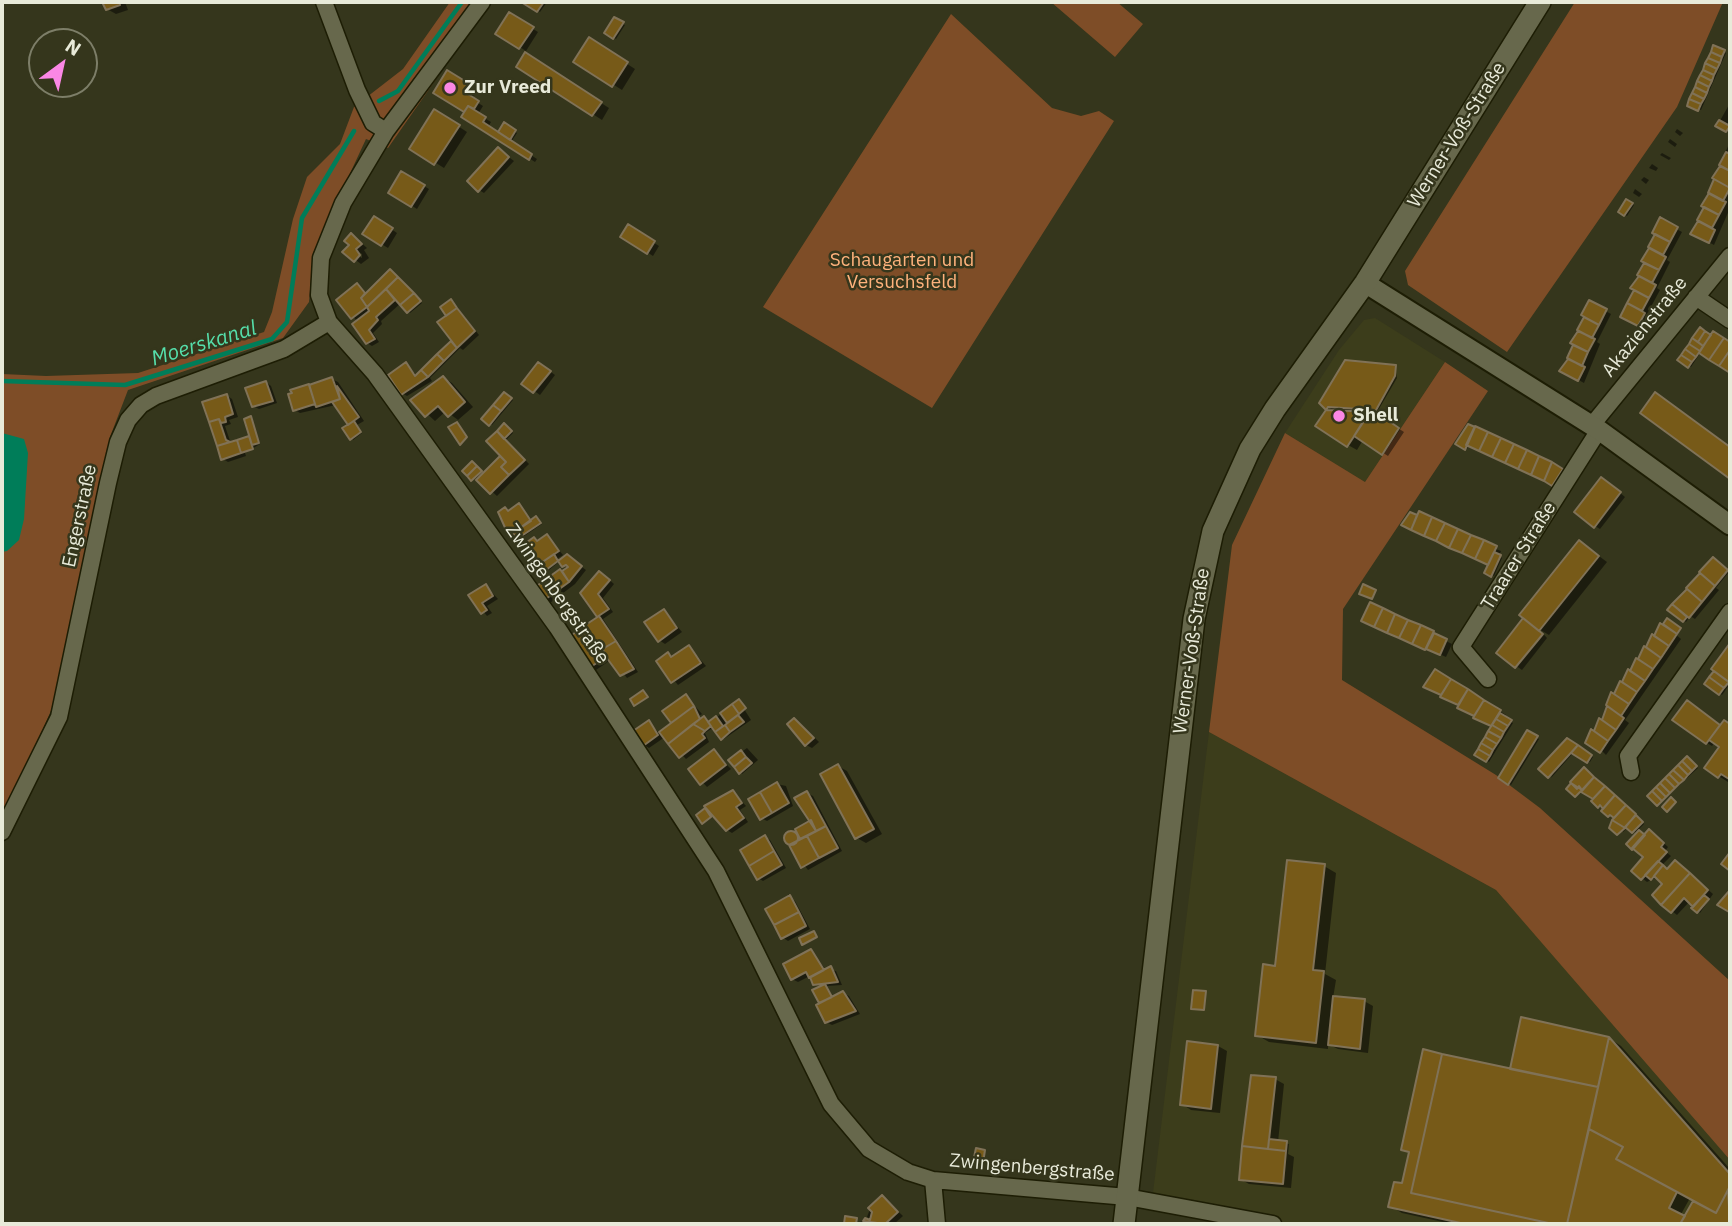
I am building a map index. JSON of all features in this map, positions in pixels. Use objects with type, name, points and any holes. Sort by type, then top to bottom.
[{"type":"main road","name":"Werner-Voß-Straße","points":[[1124,1224],[1202,570],[1213,531],[1250,449],[1275,409],[1366,283],[1540,2]]},
{"type":"street","points":[[324,2],[357,90],[373,123],[386,131]]},
{"type":"street","name":"Zwingenbergstraße","points":[[482,2],[386,131],[343,203],[321,258],[319,295],[329,322],[375,374],[557,627],[716,871],[831,1104],[869,1149],[908,1172],[933,1180],[1127,1197],[1273,1224]]},
{"type":"street","name":"Akazienstraße","points":[[1595,428],[1730,256]]},
{"type":"street","points":[[1366,283],[1595,428],[1730,525]]},
{"type":"street","points":[[1696,297],[1730,320]]},
{"type":"street","name":"Engerstraße","points":[[2,832],[59,717],[114,456],[128,420],[141,405],[156,396],[284,349],[329,322]]},
{"type":"street","name":"Traarer Straße","points":[[1488,679],[1461,648],[1595,428]]},
{"type":"street","points":[[1632,772],[1628,756],[1730,612]]},
{"type":"street","name":"Zwingenbergstraße","points":[[933,1180],[937,1224]]},
{"type":"shaded area","points":[[1375,318],[1445,362],[1365,482],[1285,433],[1339,350],[1364,320]]},
{"type":"shaded area","points":[[2,433],[24,439],[28,453],[24,519],[19,540],[2,552]]},
{"type":"shaded area","points":[[1209,732],[1496,890],[1730,1156],[1730,1224],[1271,1224],[1152,1201]]},
{"type":"green space","points":[[450,2],[490,2],[388,148],[366,139],[313,253],[309,302],[283,338],[128,390],[110,437],[57,697],[2,822],[2,374],[46,376],[138,373],[264,332],[272,312],[293,219],[307,177],[340,144],[354,107],[403,69]]},
{"type":"green space","points":[[1051,2],[1117,2],[1143,24],[1115,57]]},
{"type":"green space","points":[[1575,2],[1723,2],[1677,107],[1507,352],[1408,285],[1405,271]]},
{"type":"green space","name":"Schaugarten und Versuchsfeld","points":[[951,14],[1052,108],[1081,116],[1099,111],[1114,121],[932,408],[763,307]]},
{"type":"green space","points":[[1445,362],[1488,391],[1343,609],[1342,680],[1496,775],[1540,808],[1730,981],[1730,1160],[1496,890],[1209,732],[1232,545],[1285,433],[1365,482]]},
{"type":"building","points":[[102,2],[119,2],[120,5],[106,10]]},
{"type":"building","points":[[521,2],[544,2],[537,12]]},
{"type":"building","points":[[509,12],[534,27],[519,49],[495,34]]},
{"type":"building","points":[[614,17],[624,22],[613,39],[604,33]]},
{"type":"building","points":[[589,37],[628,62],[612,87],[573,62]]},
{"type":"building","points":[[1713,45],[1725,50],[1722,57],[1711,52]]},
{"type":"building","points":[[525,52],[602,102],[592,116],[516,67]]},
{"type":"building","points":[[1711,52],[1722,57],[1720,63],[1708,58]]},
{"type":"building","points":[[1708,58],[1720,63],[1717,69],[1705,63]]},
{"type":"building","points":[[1705,63],[1717,69],[1714,75],[1703,70]]},
{"type":"building","points":[[447,70],[473,86],[468,94],[479,101],[474,109],[468,106],[464,112],[433,93]]},
{"type":"building","points":[[1703,70],[1714,75],[1712,81],[1700,75]]},
{"type":"building","points":[[1700,75],[1712,81],[1709,87],[1697,81]]},
{"type":"building","points":[[1697,81],[1709,87],[1707,93],[1695,87]]},
{"type":"building","points":[[1695,87],[1707,93],[1704,99],[1692,93]]},
{"type":"building","points":[[1692,93],[1704,99],[1701,104],[1689,99]]},
{"type":"building","points":[[1689,99],[1701,104],[1698,111],[1687,106]]},
{"type":"building","points":[[468,106],[486,117],[483,122],[532,154],[529,160],[461,117]]},
{"type":"building","points":[[434,109],[460,125],[434,165],[409,149]]},
{"type":"building","points":[[1719,120],[1730,126],[1726,132],[1715,126]]},
{"type":"building","points":[[504,122],[516,130],[510,140],[498,132]]},
{"type":"building","points":[[498,147],[509,157],[478,192],[467,181]]},
{"type":"building","points":[[1726,152],[1730,154],[1730,171],[1719,165]]},
{"type":"building","points":[[1720,166],[1730,171],[1730,188],[1712,178]]},
{"type":"building","points":[[401,171],[425,185],[411,207],[388,193]]},
{"type":"building","points":[[1714,179],[1730,188],[1723,201],[1708,193]]},
{"type":"building","points":[[1709,193],[1726,202],[1719,215],[1701,206]]},
{"type":"building","points":[[1626,199],[1633,203],[1624,216],[1618,212]]},
{"type":"building","points":[[1704,207],[1719,215],[1712,228],[1697,220]]},
{"type":"building","points":[[374,216],[393,228],[381,246],[362,234]]},
{"type":"building","points":[[1660,217],[1678,227],[1670,242],[1652,233]]},
{"type":"building","points":[[1698,221],[1715,230],[1709,243],[1690,234]]},
{"type":"building","points":[[628,224],[655,241],[647,254],[620,237]]},
{"type":"building","points":[[351,233],[362,244],[356,249],[360,255],[354,262],[342,252],[349,245],[344,241]]},
{"type":"building","points":[[1655,234],[1670,242],[1663,255],[1648,247]]},
{"type":"building","points":[[1649,248],[1666,257],[1659,270],[1641,261]]},
{"type":"building","points":[[1644,263],[1659,270],[1652,283],[1637,275]]},
{"type":"building","points":[[390,269],[398,277],[367,307],[361,298]]},
{"type":"building","points":[[1639,276],[1656,285],[1649,298],[1630,288]]},
{"type":"building","points":[[398,277],[414,293],[400,305],[386,289]]},
{"type":"building","points":[[357,283],[365,293],[361,298],[367,307],[351,319],[336,300]]},
{"type":"building","points":[[386,289],[395,300],[376,317],[378,320],[369,330],[375,339],[366,344],[352,324],[369,311],[367,307]]},
{"type":"building","points":[[1634,290],[1649,298],[1642,311],[1627,303]]},
{"type":"building","points":[[414,293],[421,301],[407,313],[400,305]]},
{"type":"building","points":[[451,299],[457,308],[446,316],[440,307]]},
{"type":"building","points":[[1589,300],[1607,309],[1599,325],[1581,315]]},
{"type":"building","points":[[1627,303],[1645,313],[1638,326],[1620,317]]},
{"type":"building","points":[[457,308],[475,331],[457,348],[437,322]]},
{"type":"building","points":[[1584,317],[1599,325],[1592,338],[1577,330]]},
{"type":"building","points":[[1700,327],[1705,331],[1698,342],[1692,338]]},
{"type":"building","points":[[1578,331],[1595,339],[1588,352],[1570,343]]},
{"type":"building","points":[[1705,331],[1711,335],[1703,346],[1698,342]]},
{"type":"building","points":[[1713,331],[1724,338],[1709,360],[1699,353]]},
{"type":"building","points":[[1692,338],[1703,346],[1700,351],[1689,344]]},
{"type":"building","points":[[1724,338],[1730,342],[1730,350],[1719,366],[1709,360]]},
{"type":"building","points":[[451,341],[457,348],[444,361],[437,354]]},
{"type":"building","points":[[1689,344],[1700,351],[1696,357],[1685,349]]},
{"type":"building","points":[[1573,345],[1588,352],[1582,366],[1567,358]]},
{"type":"building","points":[[1685,349],[1696,357],[1692,362],[1681,355]]},
{"type":"building","points":[[1730,350],[1730,373],[1719,366]]},
{"type":"building","points":[[437,354],[444,361],[428,377],[421,370]]},
{"type":"building","points":[[1681,355],[1692,362],[1688,368],[1677,360]]},
{"type":"building","points":[[1568,359],[1585,367],[1578,381],[1559,371]]},
{"type":"building","points":[[1345,360],[1396,365],[1395,376],[1375,412],[1326,410],[1319,403]]},
{"type":"building","points":[[406,362],[415,376],[421,370],[428,377],[401,395],[388,375]]},
{"type":"building","points":[[538,362],[551,371],[533,393],[521,384]]},
{"type":"building","points":[[443,376],[465,402],[448,417],[438,406],[425,417],[410,400]]},
{"type":"building","points":[[332,377],[340,399],[316,407],[309,385]]},
{"type":"building","points":[[266,381],[273,401],[252,407],[245,388]]},
{"type":"building","points":[[309,384],[315,404],[293,411],[288,394],[292,393],[290,390]]},
{"type":"building","points":[[337,386],[359,417],[348,425],[332,402],[340,399]]},
{"type":"building","points":[[504,392],[512,398],[501,411],[493,405]]},
{"type":"building","points":[[1655,392],[1730,447],[1730,479],[1640,413]]},
{"type":"building","points":[[227,394],[233,414],[225,417],[226,422],[221,423],[219,419],[209,422],[202,402]]},
{"type":"building","points":[[493,405],[501,411],[489,426],[481,419]]},
{"type":"building","points":[[1328,407],[1359,409],[1368,415],[1347,447],[1315,426]]},
{"type":"building","points":[[1371,409],[1399,428],[1382,455],[1354,436]]},
{"type":"building","points":[[251,416],[259,443],[252,445],[244,419]]},
{"type":"building","points":[[219,419],[226,440],[230,442],[217,446],[209,422]]},
{"type":"building","points":[[354,421],[361,432],[350,440],[342,428]]},
{"type":"building","points":[[457,422],[467,437],[460,445],[448,427]]},
{"type":"building","points":[[504,423],[512,431],[504,439],[497,431]]},
{"type":"building","points":[[1468,424],[1475,427],[1465,450],[1455,444]]},
{"type":"building","points":[[1475,426],[1488,432],[1479,451],[1466,445]]},
{"type":"building","points":[[497,431],[525,460],[509,475],[501,467],[506,462],[486,441]]},
{"type":"building","points":[[1488,432],[1501,438],[1492,457],[1479,451]]},
{"type":"building","points":[[249,436],[253,449],[241,453],[237,440]]},
{"type":"building","points":[[1501,438],[1514,444],[1505,463],[1492,457]]},
{"type":"building","points":[[237,440],[241,453],[221,460],[217,446]]},
{"type":"building","points":[[1514,444],[1527,450],[1518,469],[1505,463]]},
{"type":"building","points":[[1527,450],[1539,456],[1531,475],[1518,469]]},
{"type":"building","points":[[500,456],[506,462],[501,467],[509,475],[490,494],[476,480]]},
{"type":"building","points":[[1539,456],[1552,462],[1544,481],[1531,475]]},
{"type":"building","points":[[472,461],[477,466],[467,476],[462,471]]},
{"type":"building","points":[[1552,462],[1563,469],[1552,486],[1544,481]]},
{"type":"building","points":[[477,466],[482,471],[471,481],[467,476]]},
{"type":"building","points":[[1601,477],[1621,492],[1594,528],[1574,512]]},
{"type":"building","points":[[519,503],[531,521],[513,533],[510,530],[507,532],[498,512],[505,507],[508,511]]},
{"type":"building","points":[[1419,511],[1432,517],[1424,536],[1411,530]]},
{"type":"building","points":[[1410,512],[1417,515],[1411,530],[1401,525]]},
{"type":"building","points":[[536,516],[541,523],[517,539],[513,533]]},
{"type":"building","points":[[1432,517],[1445,523],[1436,541],[1424,536]]},
{"type":"building","points":[[1445,523],[1458,529],[1449,548],[1436,541]]},
{"type":"building","points":[[1458,529],[1471,535],[1462,553],[1449,548]]},
{"type":"building","points":[[547,534],[559,551],[541,563],[538,560],[535,562],[527,551],[531,549],[527,542],[534,537],[537,541]]},
{"type":"building","points":[[1471,535],[1484,540],[1475,559],[1462,553]]},
{"type":"building","points":[[1484,540],[1497,546],[1488,565],[1475,559]]},
{"type":"building","points":[[1579,540],[1599,556],[1539,631],[1519,615]]},
{"type":"building","points":[[1494,552],[1501,555],[1491,577],[1484,573]]},
{"type":"building","points":[[554,554],[558,561],[546,570],[541,563]]},
{"type":"building","points":[[567,554],[582,566],[569,582],[562,571],[568,567],[562,567],[558,561]]},
{"type":"building","points":[[1713,557],[1728,570],[1715,586],[1699,572]]},
{"type":"building","points":[[560,569],[569,582],[543,601],[534,588]]},
{"type":"building","points":[[599,571],[610,580],[598,594],[609,609],[597,617],[580,593]]},
{"type":"building","points":[[1700,573],[1715,586],[1702,602],[1686,588]]},
{"type":"building","points":[[486,584],[493,596],[482,603],[487,610],[481,614],[468,595]]},
{"type":"building","points":[[1363,584],[1376,590],[1372,599],[1359,594]]},
{"type":"building","points":[[1687,589],[1702,602],[1689,618],[1672,604]]},
{"type":"building","points":[[1370,602],[1383,608],[1374,627],[1361,621]]},
{"type":"building","points":[[1672,604],[1687,617],[1683,622],[1667,610]]},
{"type":"building","points":[[1383,608],[1395,614],[1387,633],[1374,627]]},
{"type":"building","points":[[664,609],[677,628],[658,642],[644,622]]},
{"type":"building","points":[[576,614],[584,626],[578,630],[570,619]]},
{"type":"building","points":[[1395,614],[1408,620],[1399,638],[1387,633]]},
{"type":"building","points":[[599,616],[616,641],[604,648],[600,643],[598,645],[584,626]]},
{"type":"building","points":[[1523,618],[1543,634],[1515,668],[1496,653]]},
{"type":"building","points":[[1667,618],[1681,628],[1677,634],[1663,624]]},
{"type":"building","points":[[1408,620],[1421,625],[1412,644],[1399,638]]},
{"type":"building","points":[[1660,623],[1677,634],[1669,646],[1654,636]]},
{"type":"building","points":[[1421,625],[1434,631],[1425,650],[1412,644]]},
{"type":"building","points":[[584,626],[598,645],[600,643],[606,657],[589,668],[572,635]]},
{"type":"building","points":[[1434,633],[1447,639],[1440,655],[1426,649]]},
{"type":"building","points":[[1652,634],[1669,646],[1661,658],[1646,647]]},
{"type":"building","points":[[616,641],[634,669],[620,676],[601,650]]},
{"type":"building","points":[[1730,643],[1730,683],[1711,669]]},
{"type":"building","points":[[689,645],[701,663],[671,683],[656,661],[668,652],[671,657]]},
{"type":"building","points":[[1644,646],[1661,658],[1653,669],[1638,659]]},
{"type":"building","points":[[1636,658],[1653,669],[1645,681],[1630,671]]},
{"type":"building","points":[[1435,669],[1451,679],[1441,695],[1423,687]]},
{"type":"building","points":[[1628,669],[1645,681],[1637,692],[1622,682]]},
{"type":"building","points":[[1714,671],[1729,682],[1724,688],[1709,677]]},
{"type":"building","points":[[1709,677],[1724,688],[1719,695],[1704,684]]},
{"type":"building","points":[[1451,679],[1468,689],[1458,705],[1440,697]]},
{"type":"building","points":[[1620,681],[1637,692],[1629,704],[1614,694]]},
{"type":"building","points":[[1468,689],[1484,700],[1474,716],[1457,708]]},
{"type":"building","points":[[643,690],[648,697],[634,706],[630,699]]},
{"type":"building","points":[[1611,692],[1629,704],[1621,716],[1606,705]]},
{"type":"building","points":[[686,694],[694,706],[671,723],[662,711]]},
{"type":"building","points":[[739,699],[746,708],[739,714],[732,704]]},
{"type":"building","points":[[1484,700],[1501,710],[1491,726],[1473,718]]},
{"type":"building","points":[[1687,700],[1720,725],[1706,744],[1672,720]]},
{"type":"building","points":[[732,704],[739,714],[727,723],[720,713]]},
{"type":"building","points":[[694,706],[700,719],[668,744],[659,732]]},
{"type":"building","points":[[1607,706],[1624,718],[1616,730],[1602,720]]},
{"type":"building","points":[[1500,713],[1512,720],[1508,726],[1496,719]]},
{"type":"building","points":[[738,715],[744,722],[730,732],[725,725]]},
{"type":"building","points":[[704,716],[711,726],[705,731],[693,724]]},
{"type":"building","points":[[716,716],[723,726],[715,732],[708,722]]},
{"type":"building","points":[[794,718],[814,738],[805,746],[787,724]]},
{"type":"building","points":[[1599,718],[1616,730],[1608,741],[1594,731]]},
{"type":"building","points":[[1496,719],[1508,726],[1504,732],[1492,725]]},
{"type":"building","points":[[649,720],[658,735],[643,746],[633,731]]},
{"type":"building","points":[[1724,720],[1730,724],[1729,779],[1721,774],[1718,778],[1704,768],[1719,747],[1709,740]]},
{"type":"building","points":[[693,724],[705,731],[702,734],[705,738],[679,758],[668,744]]},
{"type":"building","points":[[725,725],[730,732],[721,740],[715,732]]},
{"type":"building","points":[[1492,725],[1504,732],[1501,738],[1488,731]]},
{"type":"building","points":[[1591,729],[1608,741],[1600,753],[1585,743]]},
{"type":"building","points":[[1527,730],[1538,736],[1508,785],[1498,778]]},
{"type":"building","points":[[1488,731],[1501,738],[1497,744],[1485,737]]},
{"type":"building","points":[[1485,737],[1497,744],[1493,750],[1481,743]]},
{"type":"building","points":[[1567,738],[1578,745],[1548,778],[1538,769]]},
{"type":"building","points":[[1481,743],[1493,750],[1490,756],[1478,749]]},
{"type":"building","points":[[1578,745],[1592,755],[1587,763],[1571,753]]},
{"type":"building","points":[[714,749],[726,765],[700,785],[688,769]]},
{"type":"building","points":[[1478,749],[1490,756],[1486,762],[1474,755]]},
{"type":"building","points":[[741,750],[746,757],[734,767],[728,760]]},
{"type":"building","points":[[1687,756],[1697,766],[1692,771],[1682,761]]},
{"type":"building","points":[[746,757],[752,763],[739,774],[734,767]]},
{"type":"building","points":[[1682,761],[1692,771],[1688,775],[1678,765]]},
{"type":"building","points":[[838,764],[874,829],[855,839],[820,774]]},
{"type":"building","points":[[1678,765],[1688,775],[1684,780],[1673,770]]},
{"type":"building","points":[[1584,767],[1594,777],[1582,790],[1579,786],[1577,789],[1570,782]]},
{"type":"building","points":[[1673,770],[1684,780],[1679,784],[1669,774]]},
{"type":"building","points":[[1669,774],[1679,784],[1675,788],[1665,778]]},
{"type":"building","points":[[1594,777],[1605,786],[1593,799],[1581,792]]},
{"type":"building","points":[[1665,778],[1675,788],[1670,793],[1660,783]]},
{"type":"building","points":[[777,782],[789,803],[772,813],[760,792]]},
{"type":"building","points":[[1571,783],[1582,790],[1575,797],[1566,789]]},
{"type":"building","points":[[1660,783],[1670,793],[1666,797],[1656,787]]},
{"type":"building","points":[[1605,786],[1615,795],[1603,809],[1600,805],[1598,808],[1591,801]]},
{"type":"building","points":[[1656,787],[1666,797],[1662,801],[1652,791]]},
{"type":"building","points":[[733,790],[742,803],[736,807],[744,818],[726,831],[704,806]]},
{"type":"building","points":[[807,791],[826,826],[816,831],[794,798]]},
{"type":"building","points":[[1652,791],[1662,801],[1657,806],[1647,796]]},
{"type":"building","points":[[760,792],[772,813],[760,820],[748,799]]},
{"type":"building","points":[[1615,795],[1626,805],[1614,818],[1610,815],[1608,817],[1601,811]]},
{"type":"building","points":[[1671,797],[1676,802],[1667,812],[1662,807]]},
{"type":"building","points":[[1626,805],[1636,814],[1625,828],[1612,820]]},
{"type":"building","points":[[705,808],[711,817],[702,824],[696,815]]},
{"type":"building","points":[[1636,815],[1643,822],[1632,833],[1625,827]]},
{"type":"building","points":[[811,820],[816,831],[800,839],[795,829]]},
{"type":"building","points":[[1612,820],[1625,828],[1617,835],[1609,828]]},
{"type":"building","points":[[826,826],[838,848],[819,858],[807,836]]},
{"type":"building","points":[[1649,829],[1664,843],[1661,847],[1667,852],[1641,880],[1631,871],[1643,857],[1632,848]]},
{"type":"building","points":[[1639,830],[1645,835],[1632,850],[1626,844]]},
{"type":"building","points":[[791,831],[796,833],[796,843],[791,845],[786,843],[784,838],[786,833]]},
{"type":"building","points":[[765,835],[774,851],[749,866],[740,850]]},
{"type":"building","points":[[807,836],[819,858],[801,868],[789,845]]},
{"type":"building","points":[[774,851],[782,865],[757,880],[749,866]]},
{"type":"building","points":[[1730,852],[1730,871],[1721,864]]},
{"type":"building","points":[[1287,860],[1325,864],[1313,970],[1324,971],[1316,1043],[1255,1036],[1263,964],[1275,966]]},
{"type":"building","points":[[1675,860],[1690,873],[1661,905],[1652,895],[1662,884],[1654,876],[1663,865],[1667,869]]},
{"type":"building","points":[[1658,861],[1663,865],[1651,880],[1645,875]]},
{"type":"building","points":[[1690,873],[1708,890],[1693,907],[1684,898],[1671,913],[1661,905]]},
{"type":"building","points":[[1730,890],[1730,911],[1729,912],[1717,905]]},
{"type":"building","points":[[790,895],[799,912],[774,925],[765,909]]},
{"type":"building","points":[[1704,895],[1709,899],[1697,913],[1691,908]]},
{"type":"building","points":[[799,912],[806,926],[781,939],[774,925]]},
{"type":"building","points":[[814,931],[817,937],[802,945],[799,938]]},
{"type":"building","points":[[811,949],[824,970],[809,978],[806,972],[791,980],[783,964]]},
{"type":"building","points":[[831,966],[838,982],[813,985],[810,977]]},
{"type":"building","points":[[825,984],[832,997],[819,1003],[812,990]]},
{"type":"building","points":[[1193,990],[1206,991],[1204,1010],[1191,1009]]},
{"type":"building","points":[[843,991],[856,1011],[825,1023],[816,1005]]},
{"type":"building","points":[[1333,996],[1365,999],[1360,1049],[1328,1045]]},
{"type":"building","points":[[1521,1017],[1609,1037],[1598,1087],[1510,1069]]},
{"type":"building","points":[[1609,1037],[1730,1174],[1730,1186],[1716,1213],[1616,1159],[1623,1147],[1589,1129]]},
{"type":"building","points":[[1187,1041],[1218,1045],[1211,1109],[1180,1105]]},
{"type":"building","points":[[1423,1049],[1442,1054],[1411,1193],[1553,1224],[1465,1224],[1388,1207],[1394,1182],[1402,1183],[1409,1152],[1401,1150]]},
{"type":"building","points":[[1442,1054],[1598,1087],[1567,1224],[1553,1224],[1411,1193]]},
{"type":"building","points":[[1251,1075],[1276,1077],[1268,1149],[1242,1146]]},
{"type":"building","points":[[1589,1129],[1623,1147],[1616,1159],[1677,1192],[1669,1208],[1685,1216],[1680,1224],[1567,1224]]},
{"type":"building","points":[[1269,1139],[1287,1141],[1286,1151],[1268,1149]]},
{"type":"building","points":[[1242,1146],[1286,1151],[1283,1184],[1239,1180]]},
{"type":"building","points":[[976,1148],[985,1150],[983,1163],[973,1162]]},
{"type":"building","points":[[1728,1190],[1730,1224],[1680,1224],[1693,1201],[1716,1213]]},
{"type":"building","points":[[882,1195],[898,1212],[885,1224],[863,1221],[865,1218],[870,1220],[872,1212],[868,1208]]},
{"type":"building","points":[[845,1216],[857,1218],[856,1224],[844,1224]]},
{"type":"waterway","name":"Moerskanal","points":[[379,101],[398,91],[462,2]]},
{"type":"waterway","name":"Moerskanal","points":[[2,381],[125,385],[272,339],[287,322],[302,218],[354,131]]},
{"type":"place","name":"Zur Vreed","points":[[450,88]]},
{"type":"place","name":"Shell","points":[[1339,416]]}]
